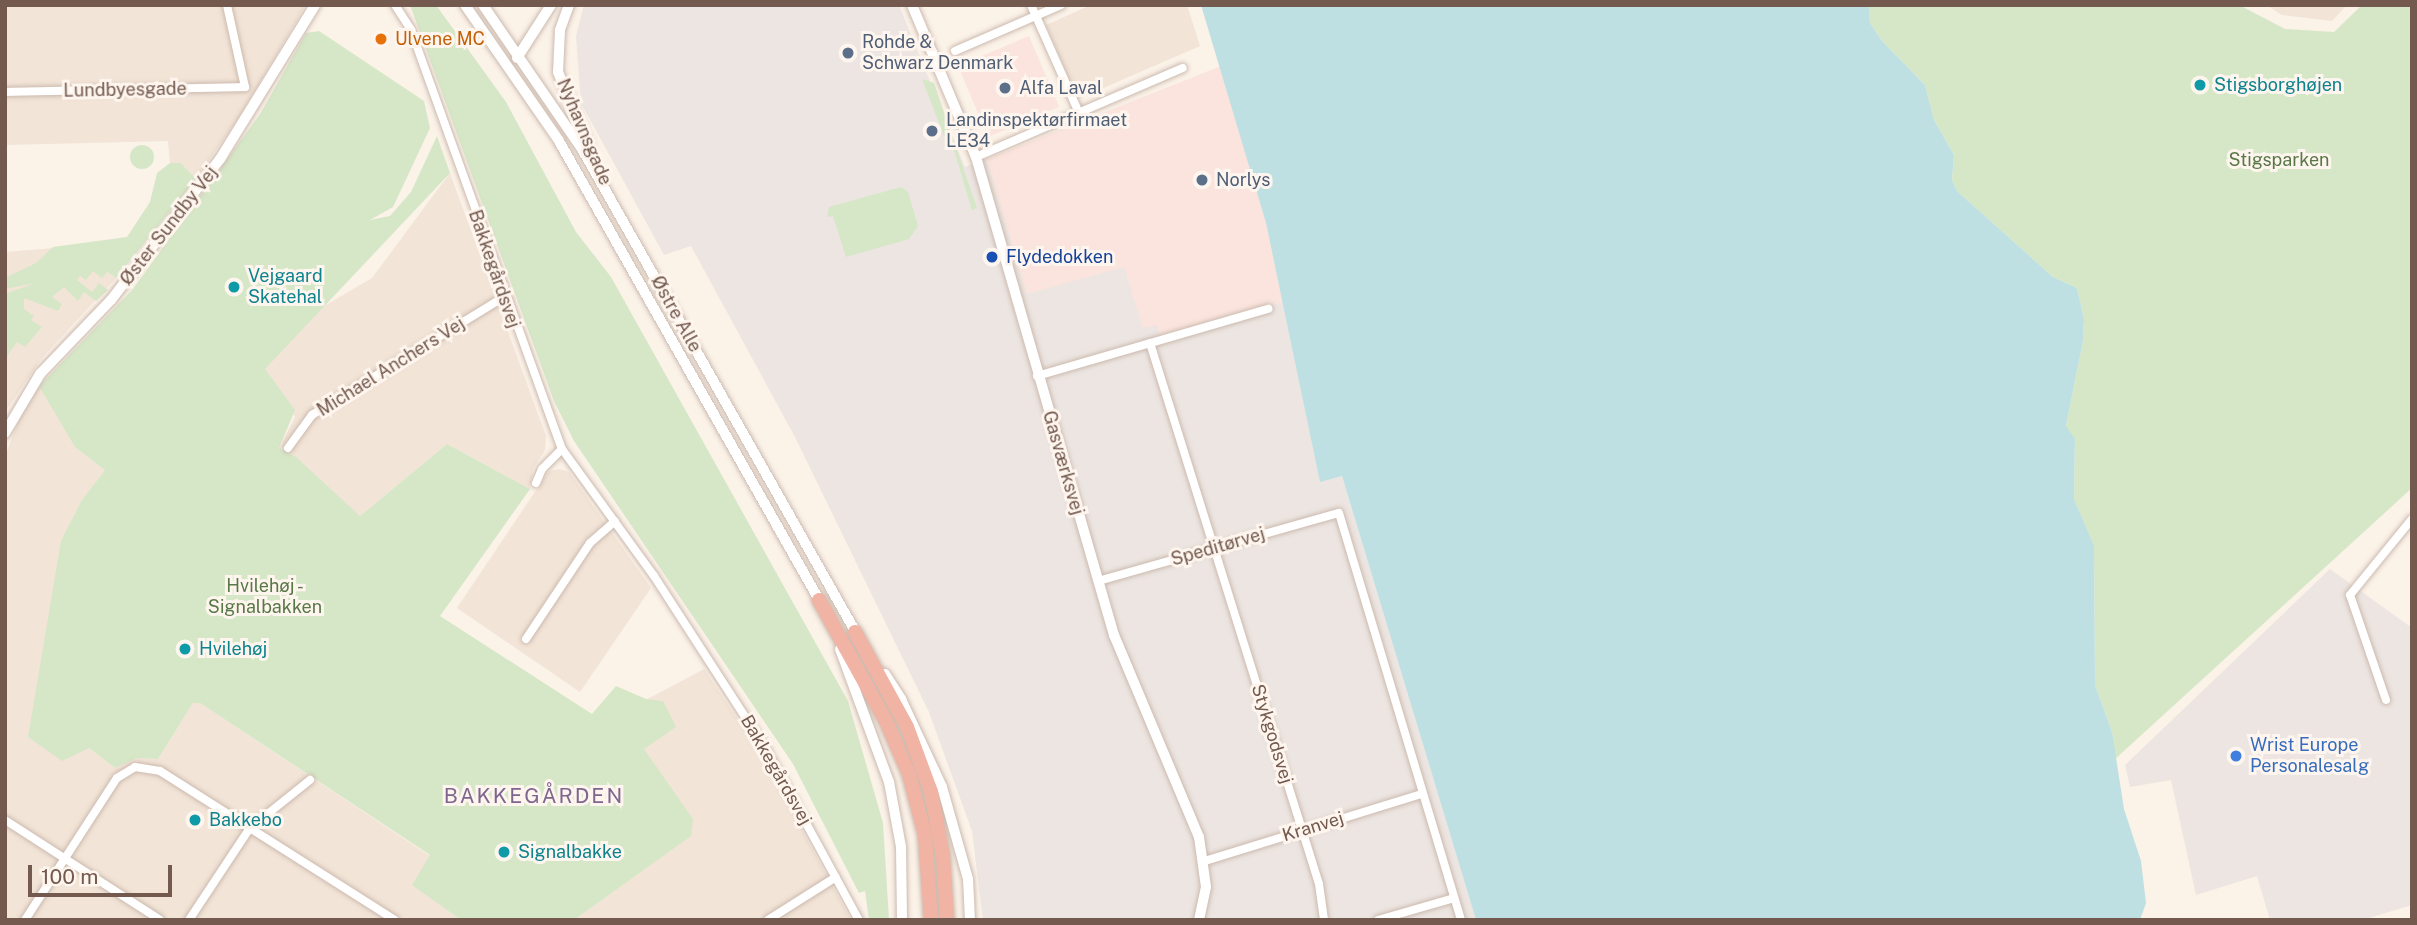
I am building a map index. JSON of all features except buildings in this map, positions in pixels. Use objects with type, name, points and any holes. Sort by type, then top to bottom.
[{"type":"highway","points":[[819,600],[886,721],[909,774],[925,835],[931,920]]},
{"type":"highway","points":[[855,632],[906,727],[931,792],[943,856],[947,920]]},
{"type":"street","name":"Lundbyesgade","points":[[5,92],[245,87],[228,5]]},
{"type":"street","name":"Øster Sundby Vej","points":[[5,433],[40,374],[111,300],[220,159],[316,5]]},
{"type":"street","name":"Bakkegårdsvej","points":[[395,5],[411,30],[504,297],[562,449],[615,521],[764,746],[859,920]]},
{"type":"street","name":"Østre Alle","points":[[465,5],[517,75],[559,141],[819,600],[862,698],[889,782],[901,847],[902,920]]},
{"type":"street","name":"Østre Alle","points":[[483,5],[519,53],[620,216],[855,632],[901,699],[932,761],[968,879],[970,920]]},
{"type":"street","points":[[517,75],[519,53],[551,5]]},
{"type":"street","name":"Nyhavnsgade","points":[[569,5],[557,50],[560,84],[620,216]]},
{"type":"street","name":"Gasværksvej","points":[[912,5],[976,157],[1037,376],[1114,635],[1205,861],[1199,920]]},
{"type":"street","points":[[1031,5],[1079,113]]},
{"type":"street","points":[[955,51],[1061,5]]},
{"type":"street","points":[[976,157],[1183,68]]},
{"type":"street","name":"Michael Anchers Vej","points":[[288,448],[312,415],[504,297]]},
{"type":"street","points":[[1037,376],[1268,309]]},
{"type":"street","points":[[1150,342],[1215,548]]},
{"type":"street","points":[[536,483],[542,469],[562,449]]},
{"type":"street","name":"Speditørvej","points":[[1098,582],[1339,513],[1421,794]]},
{"type":"street","points":[[2386,699],[2350,595],[2412,519]]},
{"type":"street","points":[[526,639],[590,543],[615,521]]},
{"type":"street","name":"Stykgodsvej","points":[[1215,548],[1301,831],[1324,920]]},
{"type":"street","points":[[25,920],[117,778],[135,767],[160,771],[395,920]]},
{"type":"street","points":[[189,920],[250,828],[310,780]]},
{"type":"street","points":[[1421,794],[1461,920]]},
{"type":"street","name":"Kranvej","points":[[1205,861],[1421,794]]},
{"type":"street","points":[[5,820],[160,920]]},
{"type":"street","points":[[768,920],[836,877]]},
{"type":"street","points":[[1378,920],[1454,898]]},
{"type":"shaded area","points":[[5,5],[306,5],[239,117],[196,179],[181,163],[170,163],[168,141],[5,145]]},
{"type":"shaded area","points":[[584,5],[899,5],[965,167],[987,159],[1027,294],[1124,267],[1143,328],[1157,325],[1160,336],[1283,302],[1320,481],[1342,476],[1476,920],[983,920],[972,831],[929,712],[795,437],[691,246],[664,255],[581,103],[576,36]]},
{"type":"shaded area","points":[[1091,5],[1187,5],[1200,46],[1078,99],[1046,25]]},
{"type":"shaded area","points":[[2266,5],[2347,5],[2332,21],[2282,15]]},
{"type":"shaded area","name":"Alfa Laval","points":[[1029,36],[1059,107],[988,137],[958,66]]},
{"type":"shaded area","points":[[1221,66],[1266,223],[1283,302],[1160,337],[1143,328],[1124,268],[1027,295],[987,159]]},
{"type":"shaded area","points":[[450,173],[546,436],[545,450],[533,469],[530,489],[447,444],[360,516],[279,448],[295,417],[264,369],[309,315],[372,278]]},
{"type":"shaded area","points":[[67,247],[116,278],[41,359],[5,412],[5,252]]},
{"type":"shaded area","points":[[39,386],[55,404],[75,447],[106,469],[82,501],[89,748],[115,768],[137,758],[158,759],[193,703],[200,703],[430,856],[413,885],[461,920],[5,920],[5,456],[25,405]]},
{"type":"shaded area","points":[[560,469],[569,472],[651,588],[580,692],[457,608],[549,471]]},
{"type":"shaded area","points":[[2330,569],[2412,628],[2412,905],[2362,920],[2270,920],[2257,876],[2196,895],[2171,780],[2130,787],[2125,765]]},
{"type":"shaded area","points":[[704,669],[761,755],[851,920],[574,920],[690,836],[639,742],[644,701]]},
{"type":"green space","points":[[410,5],[436,5],[506,102],[576,232],[611,277],[848,701],[883,823],[889,920],[869,920],[865,891],[859,893],[793,764],[574,441],[554,401]]},
{"type":"green space","name":"Stigsparken","points":[[1869,5],[2239,5],[2285,29],[2334,32],[2362,5],[2412,5],[2412,488],[2114,760],[2112,732],[2095,685],[2094,547],[2074,499],[2075,447],[2066,426],[2083,341],[2084,319],[2077,288],[2053,277],[1957,191],[1952,180],[1954,155],[1934,120],[1925,85],[1882,41],[1870,23]]},
{"type":"green space","name":"Hvilehøj - Signalbakken","points":[[319,31],[424,101],[430,128],[393,207],[370,220],[390,216],[411,192],[437,136],[450,173],[265,369],[295,410],[279,448],[296,457],[360,516],[447,444],[530,489],[440,616],[592,714],[616,686],[646,699],[663,701],[676,727],[644,749],[693,819],[691,836],[574,920],[461,920],[412,885],[430,855],[200,703],[193,703],[158,759],[137,758],[115,768],[89,748],[62,761],[28,737],[61,541],[82,500],[105,470],[75,447],[39,386],[133,289],[260,114],[306,33]]},
{"type":"green space","points":[[922,79],[934,83],[977,208],[972,210],[951,140],[946,141]]},
{"type":"green space","points":[[142,145],[151,148],[154,157],[151,166],[142,169],[133,166],[130,157],[133,148]]},
{"type":"green space","points":[[170,163],[181,163],[196,179],[116,278],[107,272],[102,278],[93,271],[86,280],[80,276],[77,280],[92,292],[99,283],[108,290],[96,301],[84,292],[78,301],[64,287],[52,297],[62,304],[58,311],[24,298],[24,309],[34,316],[31,320],[42,327],[25,347],[17,342],[5,359],[5,294],[35,283],[5,289],[5,278],[36,263],[53,247],[127,237],[150,202],[157,173]]},
{"type":"green space","points":[[901,187],[908,192],[918,226],[909,239],[846,257],[833,216],[827,217],[829,207]]},
{"type":"water","points":[[1201,5],[1869,5],[1870,23],[1882,41],[1925,85],[1934,120],[1954,155],[1952,180],[1957,191],[2053,277],[2077,288],[2084,319],[2083,341],[2066,426],[2075,439],[2074,499],[2094,546],[2095,685],[2112,732],[2124,809],[2141,861],[2146,903],[2140,920],[1476,920],[1342,476],[1320,482],[1266,223]]},
{"type":"place","name":"Ulvene MC","points":[[381,39]]},
{"type":"place","name":"Rohde & Schwarz Denmark","points":[[848,53]]},
{"type":"place","name":"Stigsborghøjen","points":[[2200,85]]},
{"type":"place","name":"Alfa Laval","points":[[1005,88]]},
{"type":"place","name":"Landinspektørfirmaet LE34","points":[[932,131]]},
{"type":"place","name":"Norlys","points":[[1202,180]]},
{"type":"place","name":"Flydedokken","points":[[992,257]]},
{"type":"place","name":"Vejgaard Skatehal","points":[[234,287]]},
{"type":"place","name":"Hvilehøj","points":[[185,649]]},
{"type":"place","name":"Wrist Europe Personalesalg","points":[[2236,756]]},
{"type":"place","name":"Bakkebo","points":[[195,820]]},
{"type":"place","name":"Signalbakke","points":[[504,852]]},
{"type":"district","name":"BAKKEGÅRDEN","points":[[534,796]]}]
